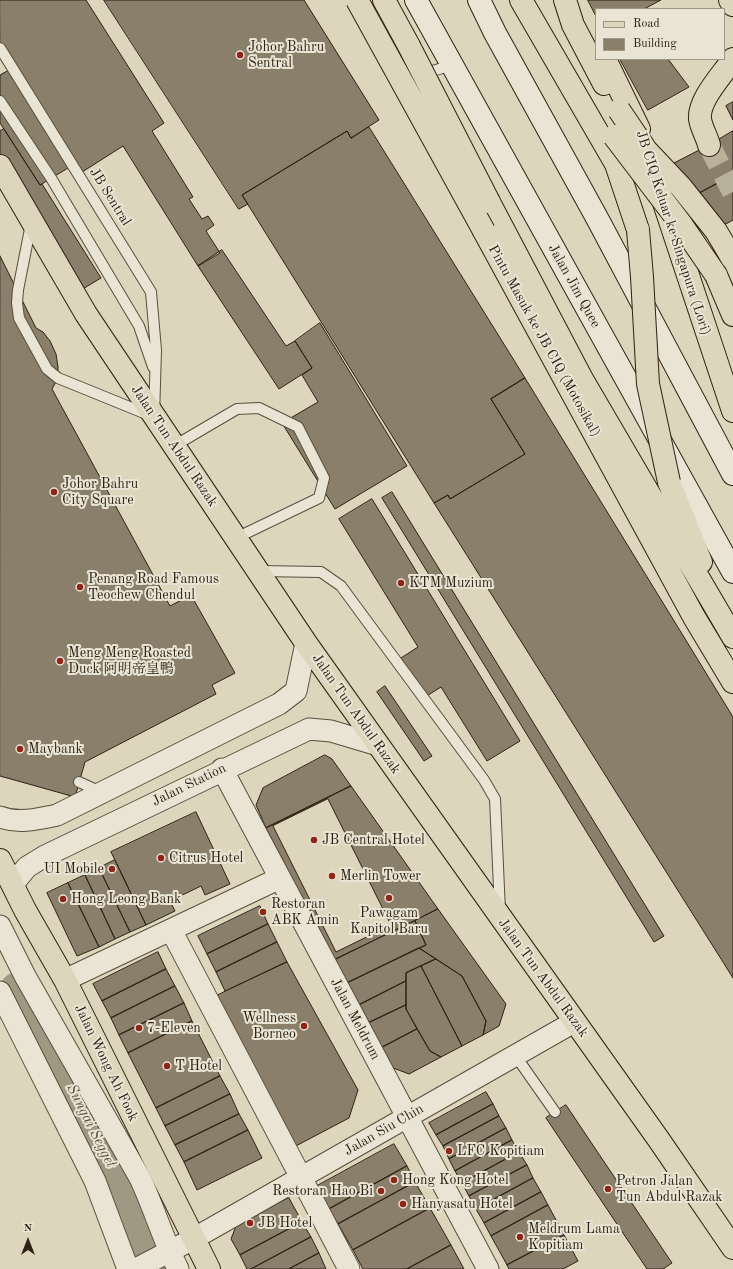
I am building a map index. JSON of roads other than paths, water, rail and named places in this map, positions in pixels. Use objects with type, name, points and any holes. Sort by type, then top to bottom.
[{"type":"main road","name":"Pintu Masuk ke JB CIQ (Motosikal)","points":[[356,0],[694,617],[733,682]]},
{"type":"main road","points":[[384,0],[582,379],[731,634]]},
{"type":"main road","name":"Jalan Jim Quee","points":[[416,0],[733,572]]},
{"type":"main road","points":[[479,0],[495,33],[597,218],[733,474]]},
{"type":"main road","points":[[564,0],[592,64],[619,110],[646,150],[681,187],[716,231],[733,262]]},
{"type":"main road","points":[[578,0],[595,38]]},
{"type":"main road","points":[[730,0],[733,5]]},
{"type":"main road","points":[[532,4],[616,164],[638,230],[648,384],[658,437],[669,482],[731,634]]},
{"type":"main road","points":[[532,4],[614,136],[681,224],[716,276],[733,315]]},
{"type":"main road","points":[[709,145],[700,119],[701,108],[704,100],[733,59]]},
{"type":"main road","name":"JB CIQ Keluar ke Singapura (Lori)","points":[[605,60],[639,128],[733,411]]},
{"type":"main road","name":"Jalan Tun Abdul Razak","points":[[0,166],[86,314],[306,644],[659,1140],[733,1248]]},
{"type":"main road","name":"Jalan Wong Ah Fook","points":[[0,860],[25,910],[65,980],[208,1269]]},
{"type":"street","points":[[0,817],[8,820],[28,820],[57,815],[103,793],[126,779],[279,704],[296,691],[306,644]]},
{"type":"street","name":"Jalan Station","points":[[13,884],[27,867],[45,856],[222,769],[309,729],[331,731],[378,746]]},
{"type":"street","name":"Jalan Meldrum","points":[[222,769],[488,1269]]},
{"type":"street","points":[[65,980],[280,878]]},
{"type":"street","points":[[0,926],[28,983],[140,1178],[153,1207],[171,1258]]},
{"type":"street","points":[[171,930],[349,1269]]},
{"type":"street","points":[[0,992],[95,1181],[128,1269]]},
{"type":"street","name":"Jalan Siu Chin","points":[[136,1269],[171,1258],[193,1239],[574,1022]]},
{"type":"lane","points":[[356,0],[398,67],[406,73],[415,74],[429,72],[451,65]]},
{"type":"lane","points":[[392,0],[409,46]]},
{"type":"lane","name":"JB Sentral","points":[[0,48],[151,292],[156,350],[154,417]]},
{"type":"lane","name":"JB Sentral","points":[[0,101],[51,178],[139,326],[155,375]]},
{"type":"lane","points":[[32,221],[17,303],[19,318],[47,369],[58,378],[154,417]]},
{"type":"lane","points":[[174,446],[237,409],[259,408],[298,427],[324,478],[319,498],[236,538]]},
{"type":"lane","points":[[258,571],[320,572],[341,586],[484,780],[495,799],[501,919]]},
{"type":"lane","points":[[79,782],[103,793]]},
{"type":"lane","points":[[515,1055],[555,1112]]},
{"type":"waterway","name":"Sungai Segget","points":[[18,991],[107,1155],[126,1201],[147,1269]]},
{"type":"tunnel","points":[[709,145],[733,192]]},
{"type":"place","name":"Johor Bahru Sentral","points":[[240,55]]},
{"type":"place","name":"Johor Bahru City Square","points":[[54,492]]},
{"type":"place","name":"KTM Muzium","points":[[401,583]]},
{"type":"place","name":"Penang Road Famous Teochew Chendul","points":[[80,587]]},
{"type":"place","name":"Meng Meng Roasted Duck 阿明帝皇鴨","points":[[60,661]]},
{"type":"place","name":"Maybank","points":[[20,749]]},
{"type":"place","name":"JB Central Hotel","points":[[314,840]]},
{"type":"place","name":"Citrus Hotel","points":[[161,858]]},
{"type":"place","name":"UI Mobile","points":[[112,869]]},
{"type":"place","name":"Merlin Tower","points":[[332,876]]},
{"type":"place","name":"Pawagam Kapitol Baru","points":[[389,898]]},
{"type":"place","name":"Hong Leong Bank","points":[[63,899]]},
{"type":"place","name":"Restoran ABK Amin","points":[[263,912]]},
{"type":"place","name":"Wellness Borneo","points":[[304,1026]]},
{"type":"place","name":"7-Eleven","points":[[139,1028]]},
{"type":"place","name":"T Hotel","points":[[167,1066]]},
{"type":"place","name":"LFC Kopitiam","points":[[449,1151]]},
{"type":"place","name":"Hong Kong Hotel","points":[[394,1180]]},
{"type":"place","name":"Petron Jalan Tun Abdul Razak","points":[[608,1189]]},
{"type":"place","name":"Restoran Hao Bi","points":[[381,1191]]},
{"type":"place","name":"Hanyasatu Hotel","points":[[403,1204]]},
{"type":"place","name":"JB Hotel","points":[[250,1223]]},
{"type":"place","name":"Meldrum Lama Kopitiam","points":[[520,1237]]}]
